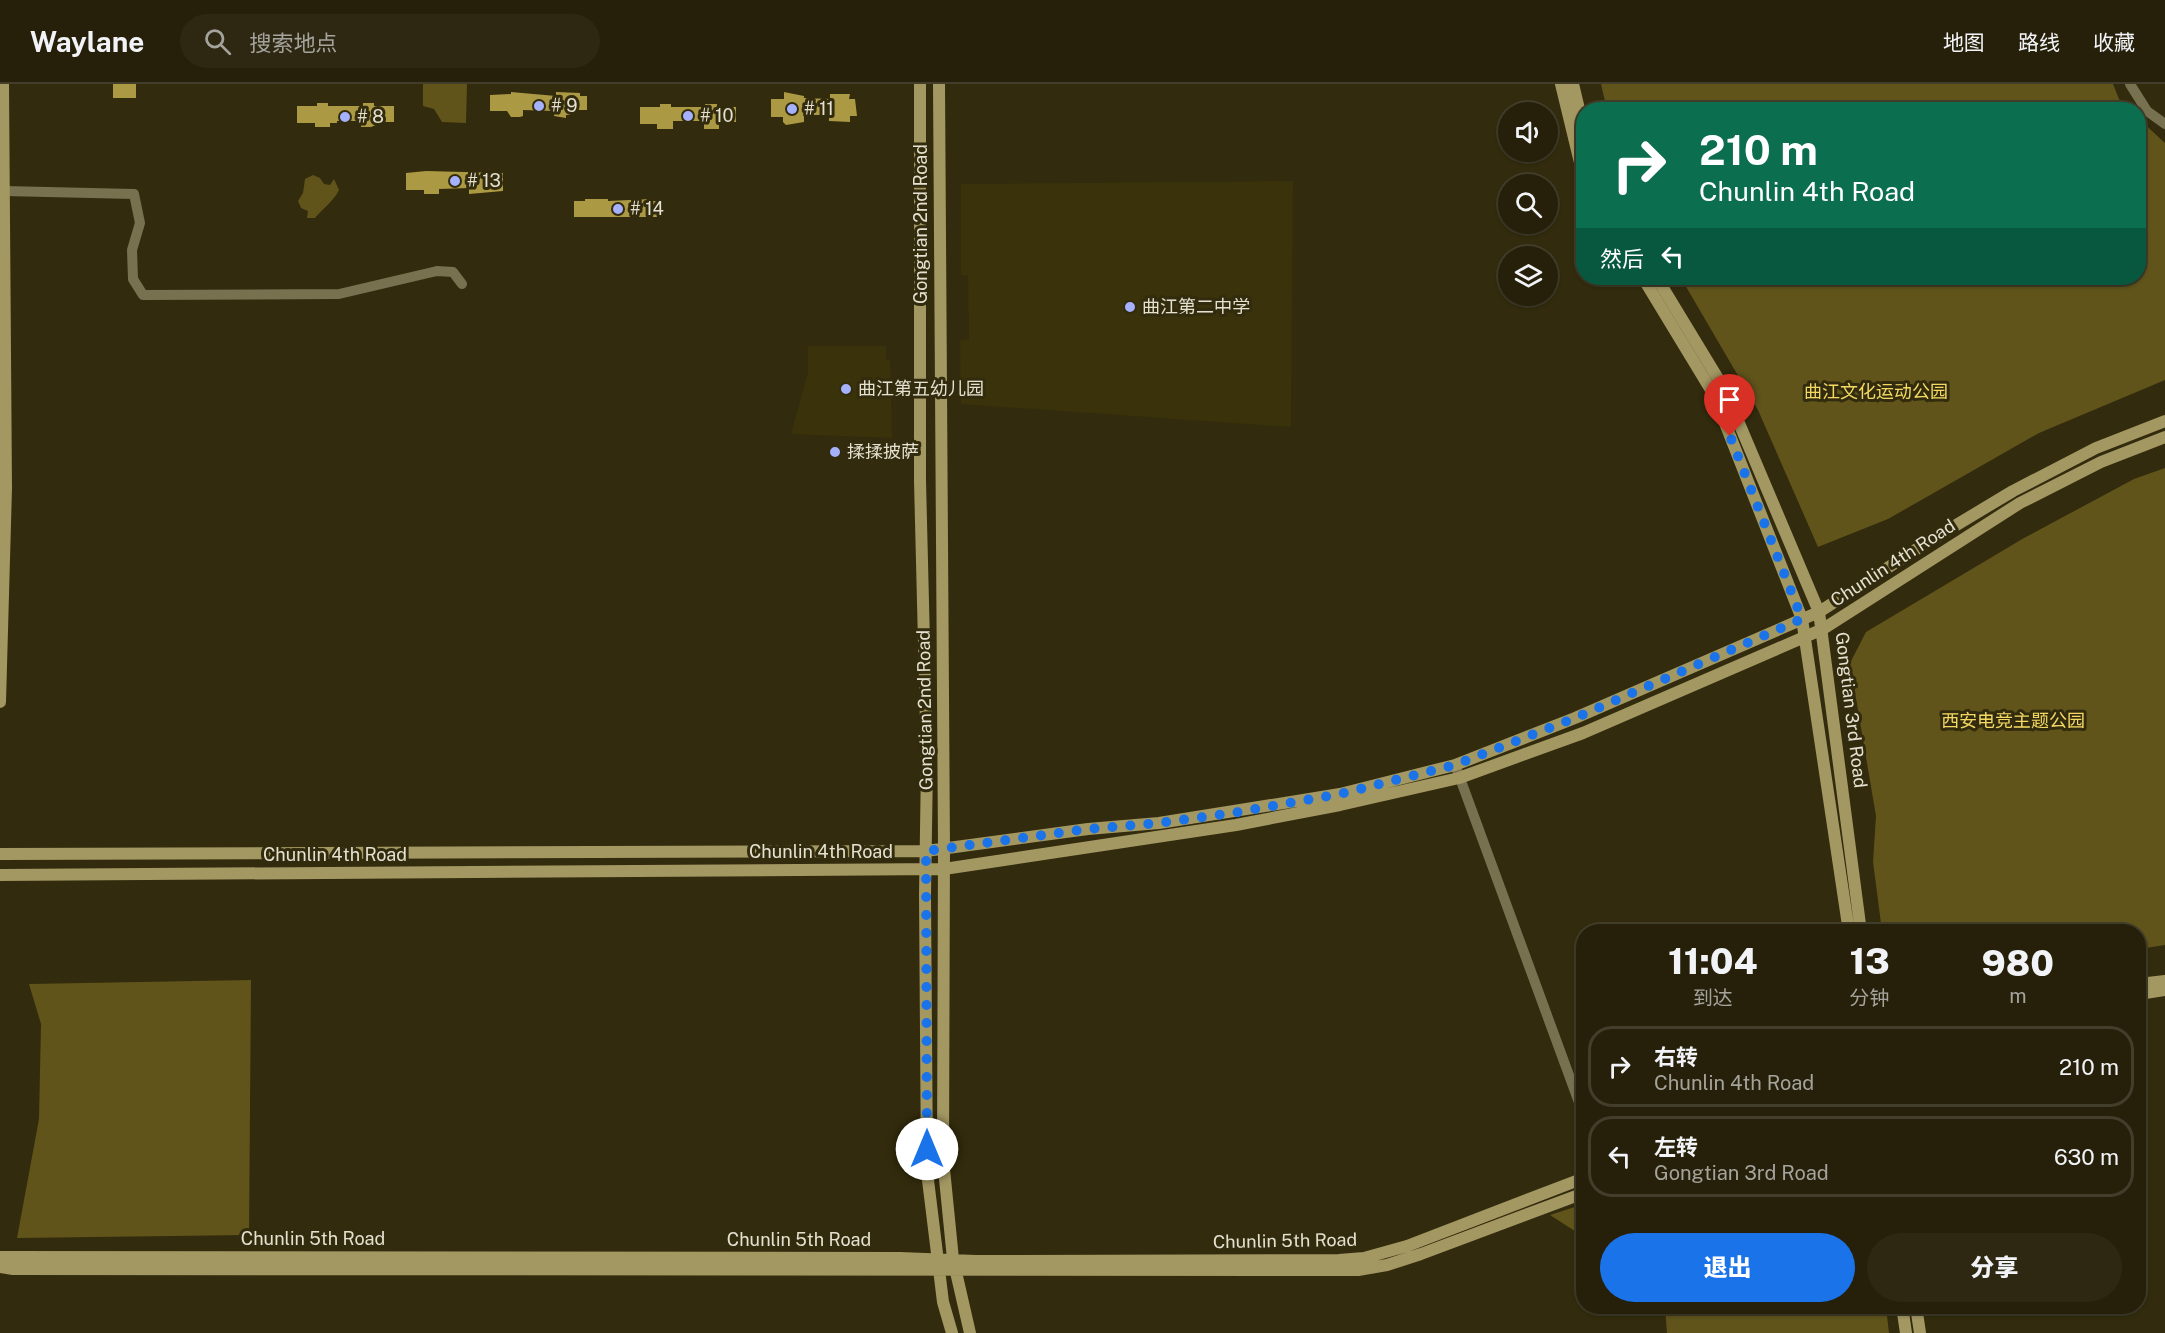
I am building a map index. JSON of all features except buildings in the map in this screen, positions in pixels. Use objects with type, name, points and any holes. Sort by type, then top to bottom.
[{"type":"street","points":[[0,702],[3,488],[3,84]]},
{"type":"street","name":"Gongtian 2nd Road","points":[[920,84],[920,481],[927,764],[925,870],[927,1172],[943,1302],[952,1333]]},
{"type":"street","name":"Gongtian 2nd Road","points":[[939,84],[944,848],[943,1159],[953,1259],[970,1333]]},
{"type":"street","points":[[1561,84],[1576,146]]},
{"type":"street","points":[[1573,84],[1577,102]]},
{"type":"street","points":[[2130,84],[2141,102]]},
{"type":"street","points":[[2146,109],[2165,124]]},
{"type":"street","points":[[4,191],[134,194],[140,223],[132,250],[133,279],[143,295],[339,294],[437,271],[453,272],[462,284]]},
{"type":"street","name":"Gongtian 3rd Road","points":[[1647,285],[1714,395],[1802,619],[1848,924]]},
{"type":"street","name":"Gongtian 3rd Road","points":[[1661,285],[1725,390],[1819,612],[1860,924]]},
{"type":"street","name":"Chunlin 4th Road","points":[[0,854],[926,851],[1233,813],[1340,794],[1455,765],[1575,718],[1819,612],[2013,490],[2096,448],[2165,421]]},
{"type":"street","name":"Chunlin 4th Road","points":[[0,875],[944,869],[1236,825],[1402,792],[1459,778],[1583,733],[1823,629],[2020,503],[2101,462],[2165,437]]},
{"type":"street","points":[[1455,765],[1576,1094]]},
{"type":"street","points":[[2146,983],[2165,981]]},
{"type":"street","points":[[2146,992],[2165,990]]},
{"type":"street","name":"Chunlin 5th Road","points":[[0,1267],[13,1269],[938,1265],[953,1259],[1023,1261],[1339,1260],[1364,1258],[1407,1246],[1576,1181]]},
{"type":"street","name":"Chunlin 5th Road","points":[[0,1257],[938,1265],[956,1272],[1358,1270],[1387,1265],[1421,1254],[1576,1196]]},
{"type":"street","points":[[1903,1314],[1906,1333]]},
{"type":"street","points":[[1917,1314],[1920,1333]]},
{"type":"shaded area","name":"曲江第二中学","points":[[1293,181],[1291,427],[961,404],[960,340],[969,339],[968,275],[961,275],[961,184]]},
{"type":"shaded area","name":"曲江第五幼儿园","points":[[808,346],[886,346],[886,360],[890,360],[891,385],[888,386],[888,392],[891,393],[892,438],[791,434],[808,372]]},
{"type":"green space","points":[[423,84],[467,84],[466,123],[442,122],[434,109],[423,106]]},
{"type":"green space","points":[[1601,84],[2113,84],[2122,102],[1605,102]]},
{"type":"green space","name":"曲江文化运动公园","points":[[2146,125],[2165,143],[2165,380],[2039,433],[1888,519],[1818,547],[1758,410],[1685,285],[2146,285]]},
{"type":"green space","points":[[313,175],[320,178],[324,184],[330,185],[334,179],[339,190],[315,218],[307,218],[308,211],[301,208],[298,201],[303,193],[305,179]]},
{"type":"green space","name":"西安电竞主题公园","points":[[2165,468],[2165,945],[2146,948],[2146,924],[1881,924],[1873,862],[1876,816],[1850,663],[1866,632],[2024,538],[2134,479]]},
{"type":"green space","points":[[251,980],[249,1235],[17,1238],[39,1119],[41,1024],[29,984]]},
{"type":"green space","points":[[1576,1207],[1576,1232],[1550,1215]]},
{"type":"green space","points":[[1666,1314],[1887,1314],[1889,1333],[1667,1333]]},
{"type":"place","name":"# 9","points":[[539,106]]},
{"type":"place","name":"# 11","points":[[792,109]]},
{"type":"place","name":"# 10","points":[[688,116]]},
{"type":"place","name":"# 8","points":[[345,117]]},
{"type":"place","name":"# 13","points":[[455,181]]},
{"type":"place","name":"# 14","points":[[618,209]]},
{"type":"place","name":"曲江第二中学","points":[[1130,307]]},
{"type":"place","name":"曲江第五幼儿园","points":[[846,389]]},
{"type":"place","name":"揉揉披萨","points":[[835,452]]},
{"type":"route","points":[[927,1149],[926,851],[1088,829],[1159,823],[1233,813],[1340,794],[1455,765],[1575,718],[1802,619],[1730,436]]}]
